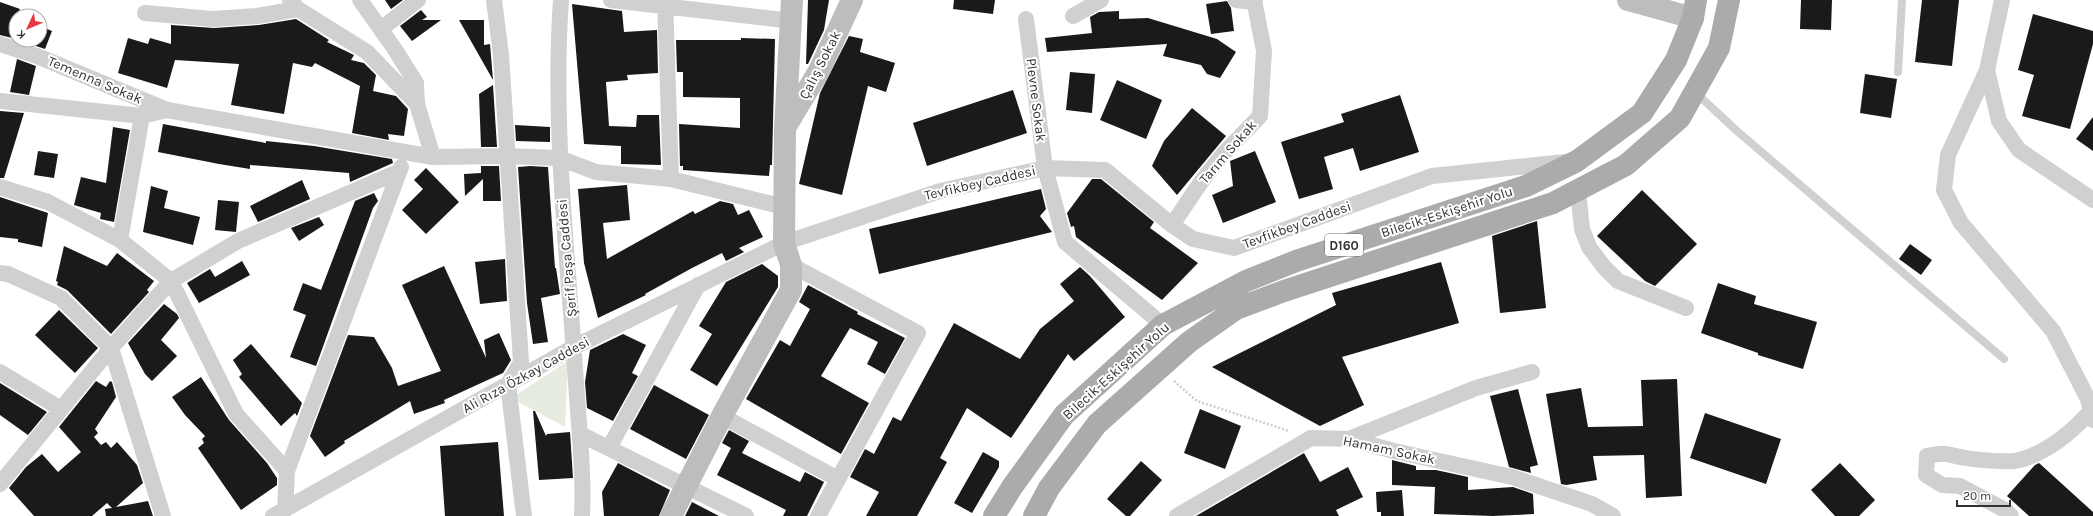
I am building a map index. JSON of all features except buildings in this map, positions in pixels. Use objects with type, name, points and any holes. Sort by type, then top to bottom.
[{"type":"main road","name":"Bilecik-Eskişehir Yolu","points":[[1034,516],[1048,488],[1097,424],[1189,342],[1236,310],[1284,291],[1553,203],[1626,165],[1680,118],[1719,48],[1729,0]]},
{"type":"main road","points":[[1694,92],[1695,9]]},
{"type":"main road","name":"Bilecik-Eskişehir Yolu","points":[[994,516],[1012,487],[1064,415],[1163,325],[1246,281],[1296,261],[1526,186],[1577,161],[1642,113],[1676,60],[1695,9]]},
{"type":"street","points":[[360,0],[416,83],[417,104],[433,156]]},
{"type":"street","points":[[380,29],[418,0]]},
{"type":"street","points":[[494,0],[501,55],[506,156],[521,362],[508,384],[524,516]]},
{"type":"street","name":"Şerif Paşa Caddesi","points":[[561,0],[558,35],[559,158],[580,434],[583,487],[582,516]]},
{"type":"street","points":[[611,0],[792,11],[784,129],[784,243],[791,265],[791,290],[722,416],[671,516]]},
{"type":"street","name":"Çalış Sokak","points":[[784,129],[819,71],[852,0]]},
{"type":"street","points":[[1072,16],[1101,0]]},
{"type":"street","points":[[1236,0],[1255,1]]},
{"type":"street","points":[[1628,0],[1695,9]]},
{"type":"street","points":[[2002,0],[1987,70],[1948,155],[1944,190],[1961,223],[2053,330],[2088,398],[2092,415],[2074,431],[2040,452],[2014,461],[1966,458],[1942,452],[1927,456],[1926,475],[1942,485],[1960,486],[2005,510],[2011,516]]},
{"type":"street","name":"Tarım Sokak","points":[[1172,225],[1201,182],[1224,153],[1260,116],[1264,51],[1255,1]]},
{"type":"street","points":[[145,13],[213,20],[257,16],[294,4],[367,52],[417,104]]},
{"type":"street","points":[[666,4],[671,179]]},
{"type":"street","name":"Plevne Sokak","points":[[1026,19],[1045,168],[1065,242],[1163,325]]},
{"type":"street","name":"Temenna Sokak","points":[[0,44],[37,56],[167,110]]},
{"type":"street","points":[[1987,70],[1999,121],[2019,150],[2093,200]]},
{"type":"street","points":[[0,101],[142,116],[167,110],[408,153],[433,156],[559,158],[596,172],[671,179],[784,207]]},
{"type":"street","points":[[120,240],[142,116]]},
{"type":"street","points":[[279,513],[287,471],[398,172],[408,153]]},
{"type":"street","name":"Tevfikbey Caddesi","points":[[784,243],[940,191],[1045,168],[1105,170],[1172,225],[1194,239],[1234,248],[1432,176],[1577,161]]},
{"type":"street","points":[[0,484],[111,348],[171,281],[238,241],[398,172]]},
{"type":"street","points":[[0,187],[48,202],[120,240],[171,281],[236,414],[287,471]]},
{"type":"street","points":[[1578,190],[1582,229],[1589,246],[1604,267],[1618,281],[1686,308]]},
{"type":"street","name":"Ali Rıza Özkay Caddesi","points":[[279,513],[574,347],[784,243]]},
{"type":"street","points":[[791,265],[918,333],[818,516]]},
{"type":"street","points":[[0,273],[8,274],[61,298],[111,348],[163,516]]},
{"type":"street","points":[[609,448],[698,285]]},
{"type":"street","points":[[0,372],[61,409]]},
{"type":"street","points":[[1349,439],[1476,388],[1532,372]]},
{"type":"street","points":[[722,416],[838,479]]},
{"type":"street","points":[[580,434],[746,516]]},
{"type":"street","points":[[1178,516],[1311,438]]},
{"type":"street","name":"Hamam Sokak","points":[[1311,438],[1349,439],[1394,451],[1512,477],[1592,504],[1613,516]]},
{"type":"lane","points":[[1898,72],[1902,0]]},
{"type":"lane","points":[[1694,92],[1743,137],[2004,359]]},
{"type":"path","points":[[1159,368],[1197,401],[1311,438]]},
{"type":"shaded area","points":[[568,361],[565,427],[511,398]]}]
